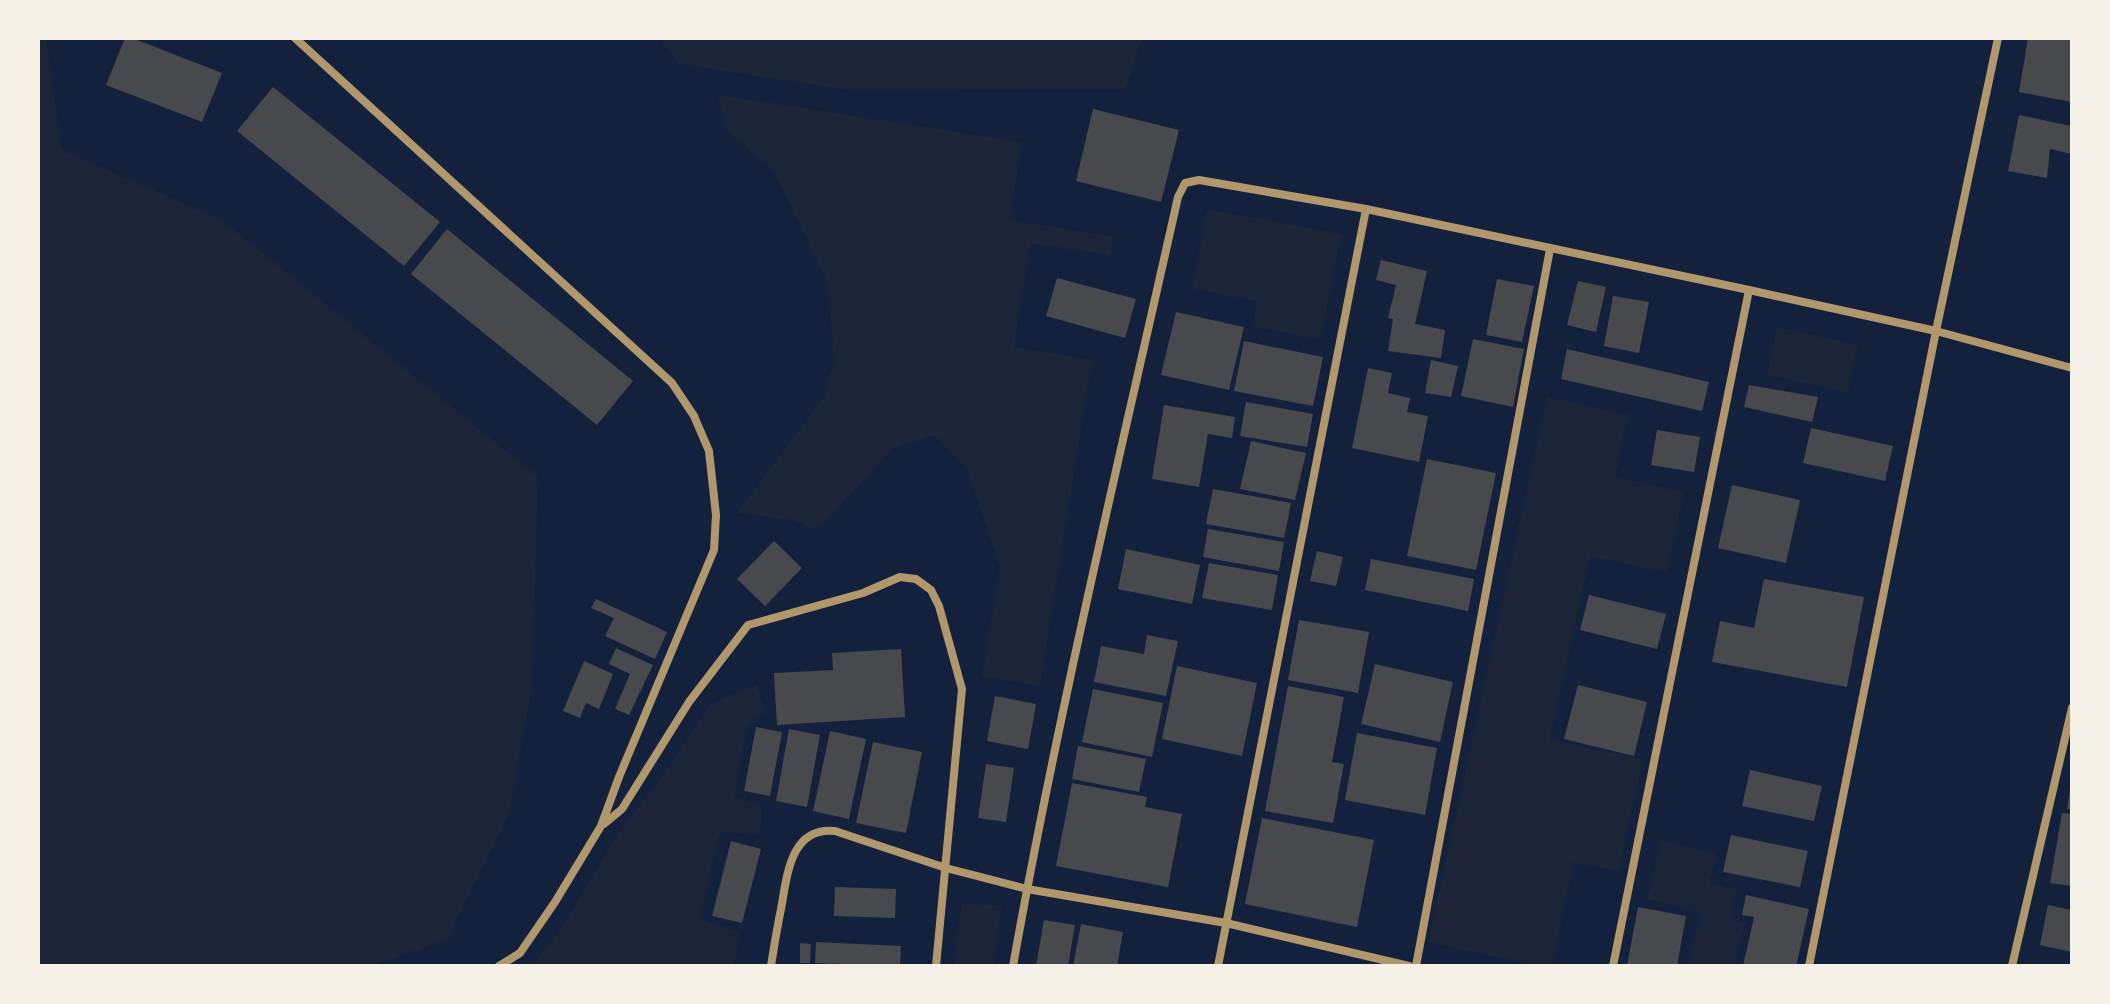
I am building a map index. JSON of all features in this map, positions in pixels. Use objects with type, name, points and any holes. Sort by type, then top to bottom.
[{"type":"street","points":[[295,38],[672,383],[694,416],[709,451],[716,515],[714,550],[601,826],[520,953],[499,966]]},
{"type":"street","points":[[1809,966],[1998,38]]},
{"type":"street","points":[[1013,966],[1027,889],[1171,228],[1178,197],[1185,183],[1199,180],[1366,209],[1936,331],[2072,368]]},
{"type":"street","points":[[1218,966],[1366,209]]},
{"type":"street","points":[[1416,966],[1550,249]]},
{"type":"street","points":[[1613,966],[1749,290]]},
{"type":"street","points":[[601,826],[622,809],[689,702],[748,625],[863,593],[900,577],[916,579],[931,590],[939,606],[962,689],[936,966]]},
{"type":"street","points":[[2012,966],[2072,708]]},
{"type":"street","points":[[771,966],[789,862],[800,845],[822,830],[835,831],[946,868],[1027,889],[1226,923],[1409,966]]},
{"type":"shaded area","points":[[38,38],[46,38],[62,150],[222,220],[538,477],[532,687],[509,815],[447,940],[370,966],[38,966]]},
{"type":"shaded area","points":[[658,38],[1142,38],[1126,89],[849,90],[680,64]]},
{"type":"shaded area","points":[[718,95],[1022,142],[1010,220],[1113,237],[1110,255],[1030,243],[1014,347],[1092,360],[1040,686],[982,676],[1000,566],[967,469],[934,435],[893,448],[817,530],[791,520],[737,513],[824,397],[834,362],[828,283],[774,172],[724,126]]},
{"type":"shaded area","points":[[1207,209],[1341,234],[1321,339],[1253,327],[1257,301],[1192,288]]},
{"type":"shaded area","points":[[1777,327],[1858,345],[1848,392],[1767,375]]},
{"type":"shaded area","points":[[1547,397],[1628,415],[1615,477],[1684,492],[1667,572],[1590,556],[1550,739],[1643,760],[1619,871],[1574,862],[1552,966],[1538,966],[1428,942]]},
{"type":"shaded area","points":[[757,684],[765,711],[748,725],[734,797],[762,806],[760,835],[720,832],[700,919],[740,932],[734,966],[531,966],[560,931],[616,837],[669,767],[711,704]]},
{"type":"shaded area","points":[[1661,840],[1717,854],[1709,883],[1737,890],[1730,919],[1745,923],[1734,966],[1687,966],[1701,913],[1647,899]]},
{"type":"shaded area","points":[[962,903],[1002,906],[993,966],[953,966]]},
{"type":"building","points":[[125,38],[222,73],[202,122],[106,85]]},
{"type":"building","points":[[2028,38],[2072,38],[2072,102],[2019,92]]},
{"type":"building","points":[[273,87],[440,222],[404,266],[237,131]]},
{"type":"building","points":[[1093,109],[1179,130],[1161,202],[1076,181]]},
{"type":"building","points":[[2019,115],[2072,126],[2072,154],[2050,149],[2047,178],[2008,171]]},
{"type":"building","points":[[447,229],[633,381],[597,425],[411,274]]},
{"type":"building","points":[[1381,260],[1427,271],[1415,324],[1445,330],[1441,358],[1388,351],[1393,319],[1388,318],[1396,285],[1376,280]]},
{"type":"building","points":[[1057,278],[1136,299],[1125,338],[1046,316]]},
{"type":"building","points":[[1497,279],[1534,286],[1522,342],[1486,335]]},
{"type":"building","points":[[1578,281],[1606,287],[1596,332],[1567,325]]},
{"type":"building","points":[[1613,296],[1649,302],[1639,353],[1604,346]]},
{"type":"building","points":[[1176,312],[1244,327],[1229,390],[1161,375]]},
{"type":"building","points":[[1473,339],[1524,349],[1513,407],[1461,396]]},
{"type":"building","points":[[1244,341],[1323,357],[1313,406],[1234,391]]},
{"type":"building","points":[[1567,349],[1709,382],[1702,411],[1561,379]]},
{"type":"building","points":[[1431,360],[1458,366],[1451,397],[1425,393]]},
{"type":"building","points":[[1368,368],[1392,373],[1388,393],[1410,398],[1407,412],[1428,416],[1419,462],[1352,448]]},
{"type":"building","points":[[1749,385],[1818,397],[1812,422],[1744,407]]},
{"type":"building","points":[[1246,402],[1313,414],[1307,447],[1240,436]]},
{"type":"building","points":[[1164,405],[1235,417],[1232,438],[1208,434],[1199,487],[1152,479]]},
{"type":"building","points":[[1811,428],[1893,446],[1885,481],[1803,463]]},
{"type":"building","points":[[1657,430],[1700,437],[1694,472],[1651,465]]},
{"type":"building","points":[[1251,441],[1306,453],[1295,500],[1240,489]]},
{"type":"building","points":[[1427,459],[1496,473],[1476,570],[1407,556]]},
{"type":"building","points":[[1732,485],[1800,500],[1786,563],[1718,548]]},
{"type":"building","points":[[1213,489],[1291,503],[1284,538],[1206,524]]},
{"type":"building","points":[[1208,529],[1284,542],[1279,571],[1203,557]]},
{"type":"building","points":[[774,541],[802,568],[765,606],[737,579]]},
{"type":"building","points":[[1126,549],[1200,565],[1192,604],[1118,589]]},
{"type":"building","points":[[1317,551],[1343,557],[1336,586],[1310,581]]},
{"type":"building","points":[[1371,559],[1474,579],[1468,611],[1365,590]]},
{"type":"building","points":[[1209,563],[1278,575],[1272,610],[1202,598]]},
{"type":"building","points":[[1764,579],[1864,597],[1847,687],[1712,662],[1720,621],[1754,628]]},
{"type":"building","points":[[1589,595],[1666,614],[1657,649],[1580,630]]},
{"type":"building","points":[[596,599],[667,632],[655,659],[605,636],[614,618],[591,608]]},
{"type":"building","points":[[1299,620],[1369,632],[1358,693],[1288,680]]},
{"type":"building","points":[[1147,635],[1178,641],[1166,696],[1094,682],[1101,646],[1144,654]]},
{"type":"building","points":[[616,648],[653,665],[629,715],[615,709],[630,674],[609,664]]},
{"type":"building","points":[[901,649],[905,717],[777,725],[774,673],[833,670],[832,653]]},
{"type":"building","points":[[584,661],[613,674],[599,709],[586,703],[580,718],[563,711]]},
{"type":"building","points":[[1375,664],[1453,682],[1440,742],[1361,724]]},
{"type":"building","points":[[1177,666],[1257,683],[1242,756],[1162,739]]},
{"type":"building","points":[[1578,685],[1647,702],[1634,756],[1564,739]]},
{"type":"building","points":[[1288,686],[1344,697],[1332,762],[1344,764],[1333,823],[1265,811]]},
{"type":"building","points":[[1093,689],[1163,703],[1152,757],[1082,742]]},
{"type":"building","points":[[995,696],[1036,704],[1028,749],[987,741]]},
{"type":"building","points":[[756,727],[782,732],[770,796],[744,791]]},
{"type":"building","points":[[789,729],[820,735],[807,807],[776,801]]},
{"type":"building","points":[[830,731],[866,739],[849,819],[813,811]]},
{"type":"building","points":[[1357,733],[1437,748],[1425,815],[1345,800]]},
{"type":"building","points":[[873,742],[922,752],[906,833],[856,823]]},
{"type":"building","points":[[1078,746],[1146,759],[1139,792],[1072,779]]},
{"type":"building","points":[[986,764],[1014,768],[1006,822],[978,818]]},
{"type":"building","points":[[1750,770],[1822,786],[1814,821],[1742,806]]},
{"type":"building","points":[[1072,783],[1147,797],[1145,807],[1182,814],[1168,887],[1056,866]]},
{"type":"building","points":[[2072,789],[2072,810],[2067,809]]},
{"type":"building","points":[[2062,813],[2072,814],[2072,886],[2050,883]]},
{"type":"building","points":[[1262,818],[1374,840],[1357,927],[1245,904]]},
{"type":"building","points":[[1731,835],[1808,851],[1800,887],[1723,872]]},
{"type":"building","points":[[731,841],[761,849],[742,923],[712,916]]},
{"type":"building","points":[[835,887],[896,889],[895,918],[834,916]]},
{"type":"building","points":[[1746,895],[1809,909],[1796,966],[1743,966],[1754,917],[1742,915]]},
{"type":"building","points":[[2048,905],[2072,910],[2072,952],[2040,945]]},
{"type":"building","points":[[1638,907],[1686,916],[1677,966],[1627,966]]},
{"type":"building","points":[[1044,920],[1075,925],[1068,966],[1036,966]]},
{"type":"building","points":[[1081,924],[1123,932],[1117,966],[1073,966]]},
{"type":"building","points":[[816,942],[901,946],[900,966],[815,963]]},
{"type":"building","points":[[800,943],[811,944],[810,963],[800,963]]}]
